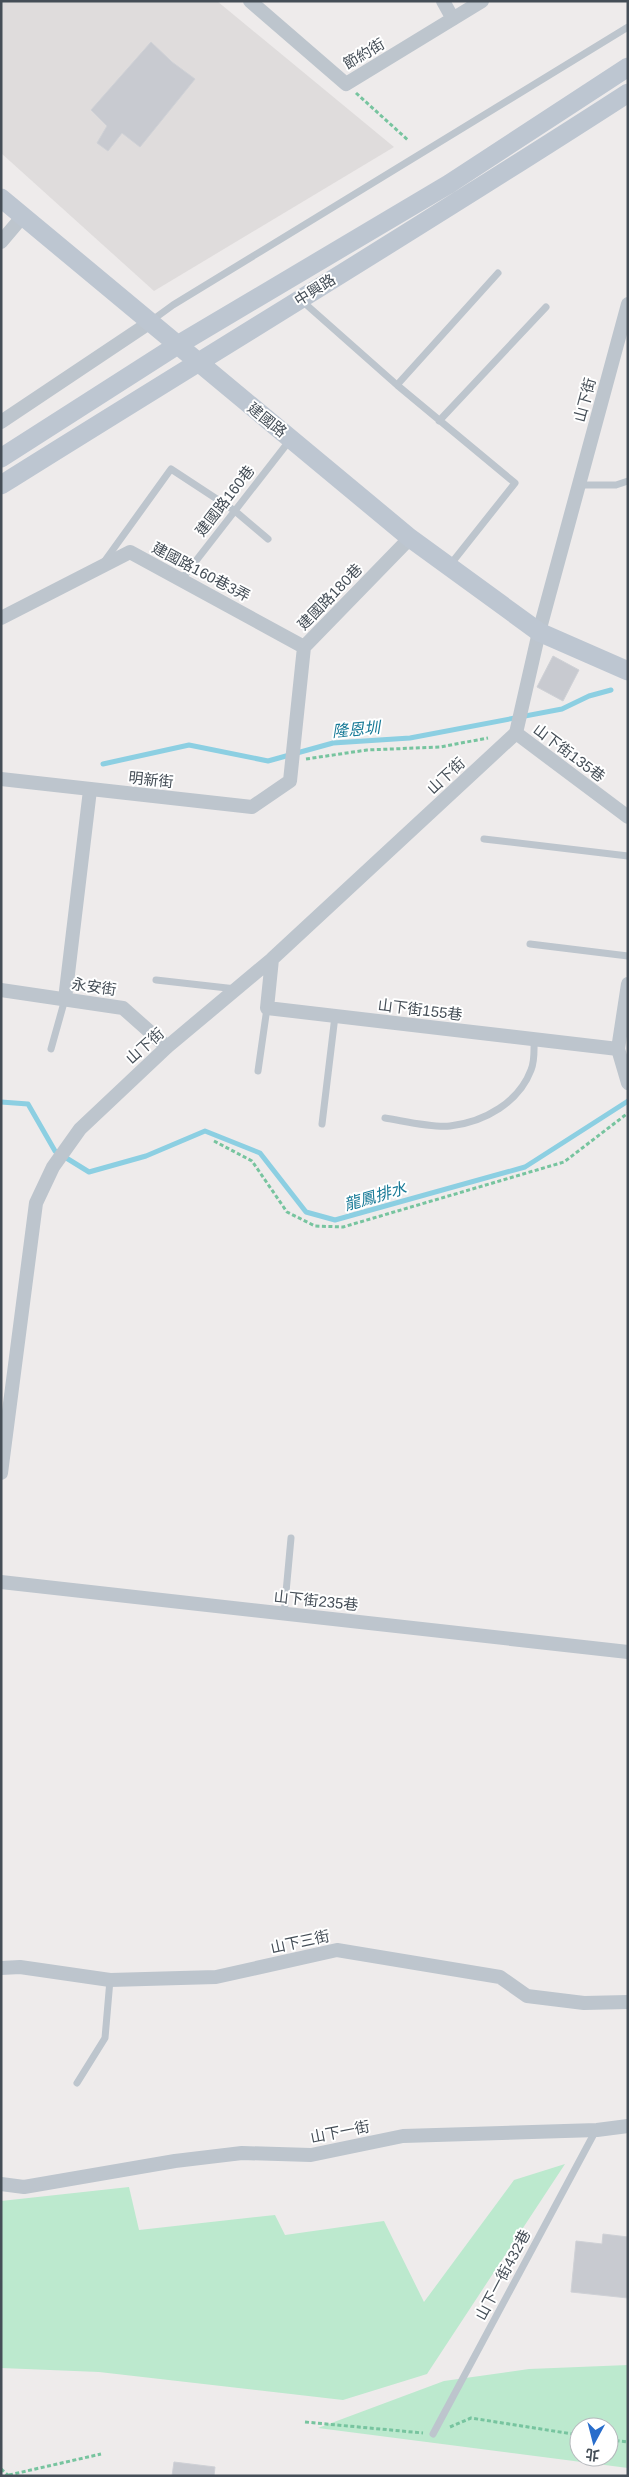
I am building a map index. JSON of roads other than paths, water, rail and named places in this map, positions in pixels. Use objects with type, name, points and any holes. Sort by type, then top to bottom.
[{"type":"street","name":"節約街","points":[[250,1],[346,84],[482,1]]},
{"type":"street","points":[[442,1],[453,19]]},
{"type":"street","name":"中興路","points":[[1,458],[176,346],[449,184],[628,67]]},
{"type":"street","name":"中興路","points":[[1,485],[196,362],[452,207],[628,93]]},
{"type":"street","name":"建國路","points":[[1,198],[148,323],[410,538],[539,632],[628,671]]},
{"type":"street","points":[[1,242],[23,216]]},
{"type":"street","name":"山下街","points":[[2,1466],[36,1203],[70,1140],[167,1047],[272,959],[518,723],[539,632],[628,304]]},
{"type":"street","points":[[1,422],[148,323]]},
{"type":"street","name":"建國路180巷","points":[[290,781],[304,647],[410,538]]},
{"type":"street","name":"建國路160巷3弄","points":[[1,618],[130,552],[304,647]]},
{"type":"street","name":"山下街135巷","points":[[518,723],[628,817]]},
{"type":"street","name":"明新街","points":[[1,779],[252,807],[290,781]]},
{"type":"street","points":[[65,999],[90,790]]},
{"type":"street","points":[[267,1008],[272,959]]},
{"type":"street","points":[[628,984],[618,1048],[628,1081]]},
{"type":"street","name":"永安街","points":[[1,990],[123,1008],[167,1047]]},
{"type":"street","name":"山下街155巷","points":[[267,1008],[618,1048]]},
{"type":"street","points":[[1,1473],[2,1466]]},
{"type":"street","name":"山下街235巷","points":[[1,1582],[628,1652]]},
{"type":"street","name":"山下三街","points":[[1,1968],[20,1968],[110,1980],[216,1976],[338,1950],[500,1977],[527,1996],[584,2003],[628,2002]]},
{"type":"street","name":"山下一街","points":[[1,2184],[24,2187],[175,2161],[242,2153],[311,2156],[403,2136],[597,2130],[628,2126]]},
{"type":"lane","points":[[148,323],[173,305],[628,27]]},
{"type":"lane","points":[[397,386],[498,273]]},
{"type":"lane","points":[[300,299],[397,386],[515,483],[450,566]]},
{"type":"lane","points":[[439,421],[546,307]]},
{"type":"lane","name":"建國路160巷","points":[[181,580],[290,439]]},
{"type":"lane","points":[[100,568],[171,469],[235,510],[268,539]]},
{"type":"lane","points":[[579,485],[616,486],[628,481]]},
{"type":"lane","points":[[484,839],[628,856]]},
{"type":"lane","points":[[530,944],[628,956]]},
{"type":"lane","points":[[156,980],[236,990]]},
{"type":"lane","points":[[51,1049],[65,999]]},
{"type":"lane","points":[[258,1071],[267,1008]]},
{"type":"lane","points":[[322,1124],[335,1016]]},
{"type":"lane","points":[[385,1118],[449,1127],[466,1123],[497,1111],[519,1094],[532,1068],[534,1039]]},
{"type":"lane","points":[[284,1614],[291,1538]]},
{"type":"lane","points":[[77,2083],[105,2038],[110,1980]]},
{"type":"lane","name":"山下一街432巷","points":[[433,2434],[597,2130]]},
{"type":"waterway","name":"隆恩圳","points":[[103,764],[189,745],[268,761],[333,743],[410,738],[562,709],[589,696],[611,690]]},
{"type":"waterway","name":"龍鳳排水","points":[[1,1102],[28,1104],[55,1151],[89,1172],[146,1156],[205,1131],[260,1153],[306,1212],[335,1220],[525,1167],[628,1101]]}]
